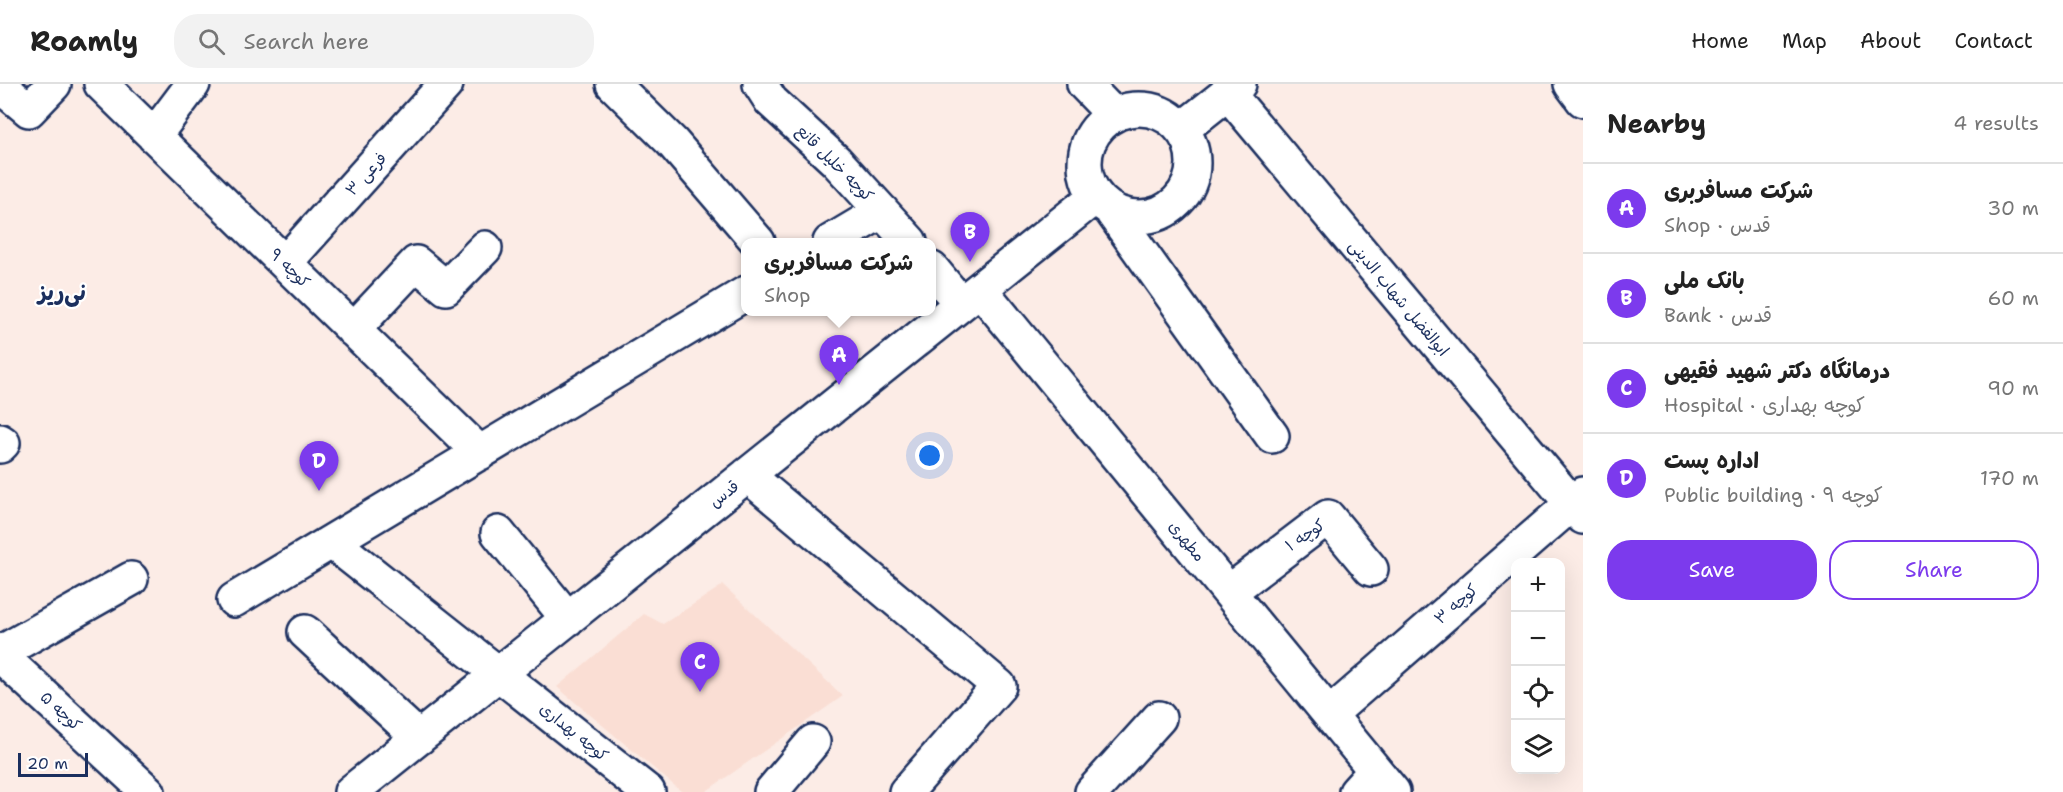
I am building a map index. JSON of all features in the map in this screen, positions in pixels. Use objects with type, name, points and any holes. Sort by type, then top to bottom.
[{"type":"street","points":[[0,86],[29,110],[54,84]]},
{"type":"street","name":"کوچه ۹","points":[[101,84],[480,453]]},
{"type":"street","points":[[154,136],[193,84]]},
{"type":"street","name":"فرعی ۳","points":[[285,264],[446,84]]},
{"type":"street","points":[[613,84],[672,142],[754,238]]},
{"type":"street","name":"کوچه خلیل قانع","points":[[760,84],[771,101],[836,161],[906,238]]},
{"type":"street","points":[[1084,84],[1113,114]]},
{"type":"street","points":[[1571,84],[1583,100]]},
{"type":"street","points":[[1182,129],[1233,88]]},
{"type":"street","name":"ابوالفضل شهاب الدینی","points":[[1233,88],[1579,505]]},
{"type":"street","points":[[1103,202],[1128,217],[1147,217],[1165,211],[1180,200],[1190,184],[1194,164],[1192,146],[1182,129],[1168,117],[1151,109],[1131,109],[1113,114],[1098,125],[1089,141],[1084,161],[1086,180],[1272,436]]},
{"type":"street","name":"قدس","points":[[354,791],[971,297],[1103,202]]},
{"type":"street","points":[[838,238],[882,211]]},
{"type":"street","points":[[353,330],[416,263],[446,288],[485,248]]},
{"type":"street","points":[[936,272],[971,297]]},
{"type":"street","points":[[234,600],[741,296]]},
{"type":"street","name":"مطهری","points":[[971,297],[1229,592],[1330,714],[1375,785]]},
{"type":"street","points":[[0,441],[3,443],[0,446]]},
{"type":"street","points":[[747,475],[999,686],[906,792]]},
{"type":"street","name":"کوچه ۳","points":[[1330,714],[1579,505]]},
{"type":"street","name":"کوچه ۱","points":[[1229,592],[1328,517],[1371,569]]},
{"type":"street","points":[[498,533],[568,619]]},
{"type":"street","name":"کوچه بهداری","points":[[332,542],[648,792]]},
{"type":"street","points":[[0,654],[131,579]]},
{"type":"street","points":[[305,632],[419,738]]},
{"type":"street","name":"کوچه ۵","points":[[0,654],[148,792]]},
{"type":"street","points":[[1092,792],[1159,718]]},
{"type":"street","points":[[771,792],[813,742]]},
{"type":"shaded area","points":[[723,585],[843,696],[705,792],[682,792],[557,687],[644,614],[663,624]]},
{"type":"place","name":"بانک ملی","points":[[970,262]]},
{"type":"place","name":"شرکت مسافربری","points":[[839,385]]},
{"type":"place","name":"اداره پست","points":[[319,491]]},
{"type":"place","name":"درمانگاه دکتر شهید فقیهی","points":[[700,692]]},
{"type":"district","name":"نی‌ریز","points":[[62,292]]}]
